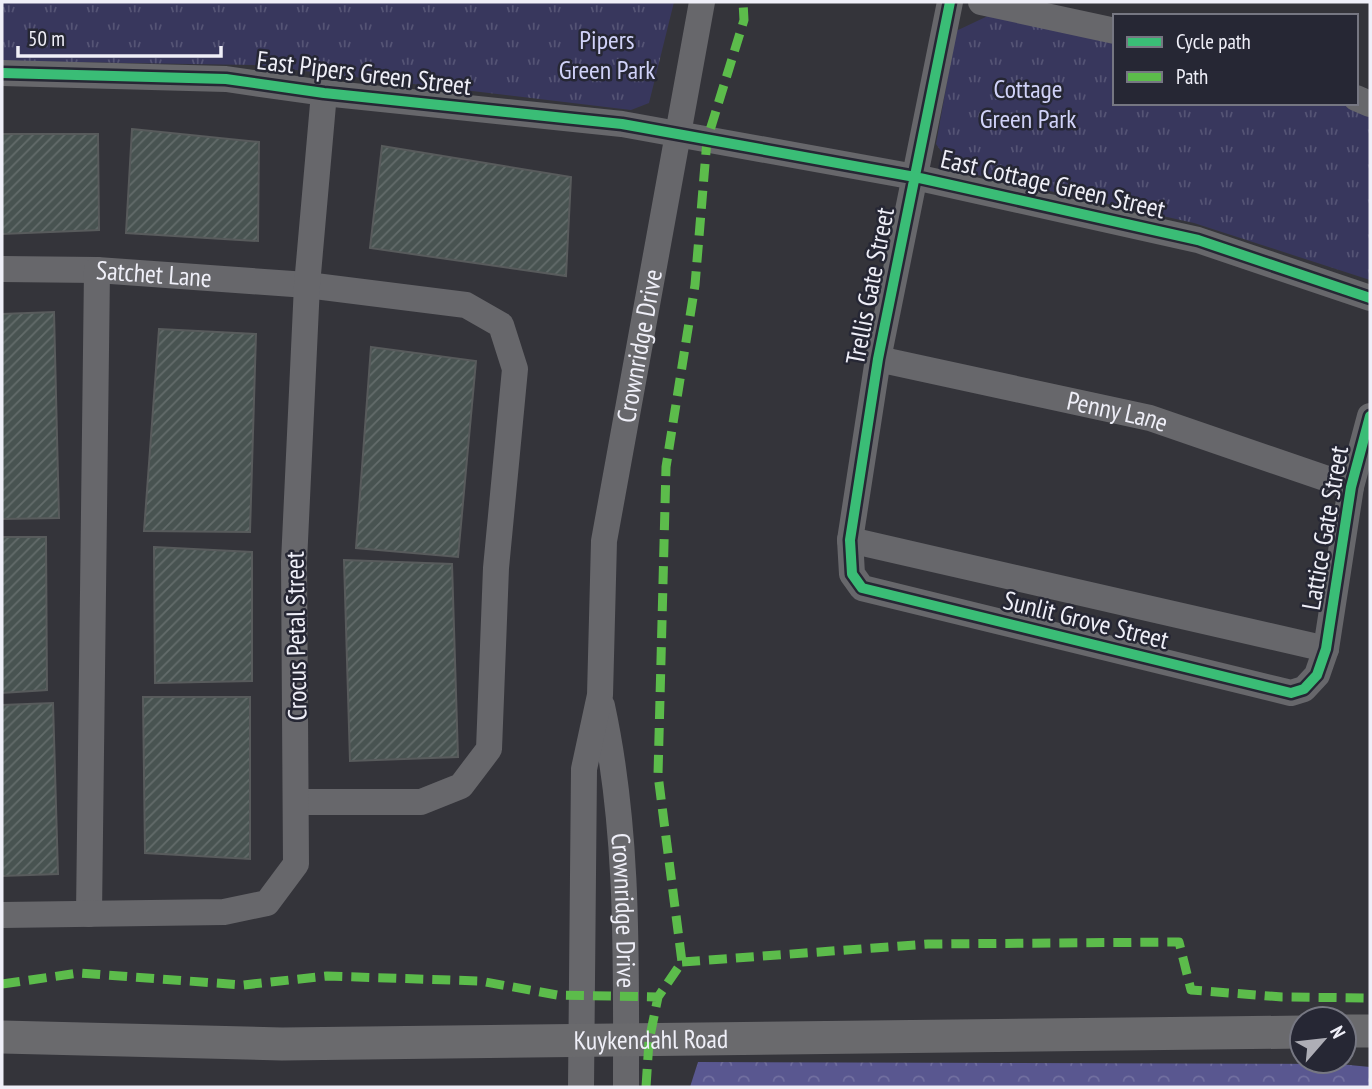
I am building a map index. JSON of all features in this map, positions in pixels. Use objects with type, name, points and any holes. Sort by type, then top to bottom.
[{"type":"main road","name":"Kuykendahl Road","points":[[2,1037],[282,1044],[1288,1032]]},
{"type":"street","name":"Crownridge Drive","points":[[581,1087],[584,769],[600,695],[604,541],[610,496],[702,2]]},
{"type":"street","name":"Trellis Gate Street","points":[[850,540],[878,359],[950,2]]},
{"type":"street","points":[[981,2],[1113,31]]},
{"type":"street","name":"East Pipers Green Street","points":[[2,73],[226,79],[324,93],[622,124],[677,135]]},
{"type":"street","name":"Crocus Petal Street","points":[[2,915],[224,912],[267,903],[296,864],[298,802],[294,562],[307,285],[324,93]]},
{"type":"street","name":"East Cottage Green Street","points":[[677,135],[915,177],[1198,240],[1370,298]]},
{"type":"street","name":"Satchet Lane","points":[[2,269],[97,270],[307,285],[466,304],[501,325],[515,369],[496,568],[489,749],[461,786],[421,802],[298,802]]},
{"type":"street","points":[[89,914],[97,270]]},
{"type":"street","name":"Penny Lane","points":[[878,359],[1150,418],[1351,487]]},
{"type":"street","name":"Lattice Gate Street","points":[[1326,649],[1351,487],[1370,416]]},
{"type":"street","name":"Sunlit Grove Street","points":[[850,540],[1326,649],[1317,676],[1304,689],[1291,693],[862,588],[852,574],[850,540]]},
{"type":"street","name":"Crownridge Drive","points":[[600,695],[615,769],[625,904],[626,1087]]},
{"type":"green space","name":"Pipers Green Park","points":[[2,2],[674,2],[649,103],[631,110],[253,65],[2,61]]},
{"type":"green space","name":"Cottage Green Park","points":[[992,14],[1113,41],[1113,105],[1344,105],[1370,115],[1370,280],[1194,223],[955,170],[936,144],[956,31]]},
{"type":"green space","points":[[698,1062],[1288,1064],[1288,1075],[1358,1075],[1358,1066],[1370,1067],[1370,1087],[690,1087]]},
{"type":"building","points":[[132,129],[259,142],[258,241],[126,233]]},
{"type":"building","points":[[2,134],[98,134],[99,230],[2,234]]},
{"type":"building","points":[[382,146],[571,177],[566,276],[370,248]]},
{"type":"building","points":[[54,312],[59,518],[2,519],[2,314]]},
{"type":"building","points":[[159,329],[256,334],[250,532],[144,531]]},
{"type":"building","points":[[371,347],[476,361],[458,557],[356,548]]},
{"type":"building","points":[[2,537],[46,537],[47,690],[2,693]]},
{"type":"building","points":[[154,547],[252,552],[252,681],[155,683]]},
{"type":"building","points":[[344,560],[452,564],[458,757],[350,761]]},
{"type":"building","points":[[143,697],[250,697],[250,859],[145,853]]},
{"type":"building","points":[[53,703],[58,874],[2,876],[2,705]]},
{"type":"marked path","points":[[646,1087],[649,1041],[658,997],[682,962],[658,775],[666,467],[695,285],[707,140],[744,20],[743,2]]},
{"type":"marked path","points":[[682,962],[928,944],[1179,942],[1191,990],[1282,997],[1370,998]]},
{"type":"marked path","points":[[2,984],[79,973],[243,985],[327,976],[480,981],[557,995],[658,997]]},
{"type":"cycle path","points":[[950,2],[878,359],[850,540],[852,574],[862,588],[1291,693],[1304,689],[1317,675],[1326,649],[1351,487],[1370,416]]},
{"type":"cycle path","points":[[2,73],[226,79],[324,93],[622,124],[915,177],[1198,240],[1370,298]]}]
